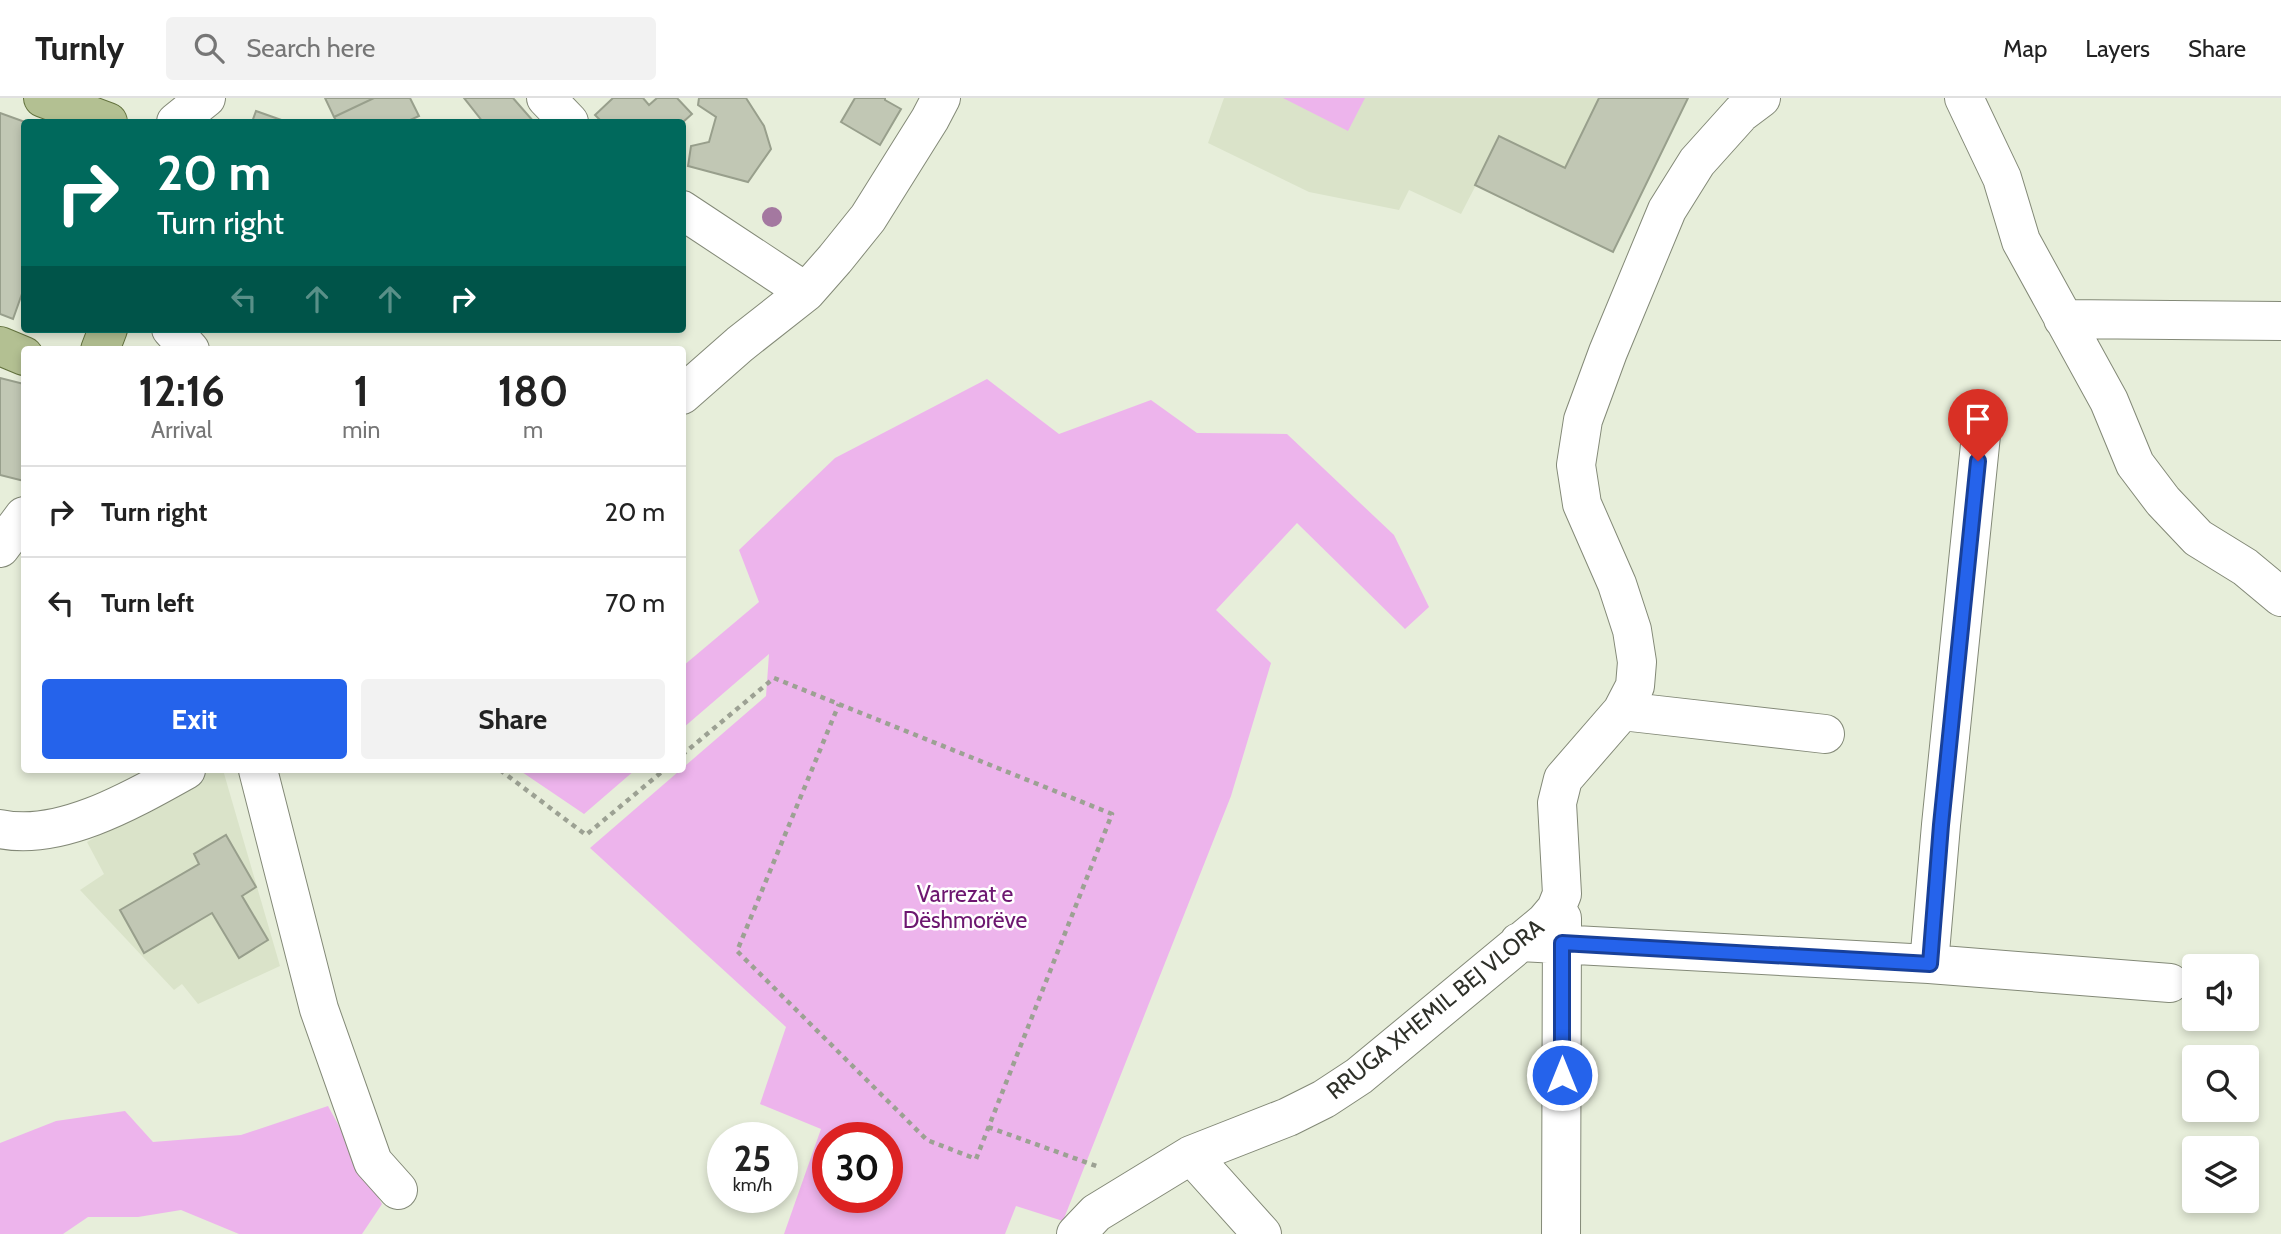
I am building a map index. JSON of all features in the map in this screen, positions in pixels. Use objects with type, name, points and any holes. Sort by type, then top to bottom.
[{"type":"main road","points":[[43,98],[100,119]]},
{"type":"main road","points":[[0,346],[21,355]]},
{"type":"street","points":[[180,119],[206,98]]},
{"type":"street","points":[[547,98],[566,119]]},
{"type":"street","points":[[686,391],[806,292],[868,218],[941,98]]},
{"type":"street","points":[[1561,1234],[1562,894],[1557,803],[1563,779],[1622,711],[1634,686],[1637,662],[1632,630],[1617,584],[1582,503],[1576,465],[1583,420],[1667,210],[1697,162],[1741,113],[1761,98]]},
{"type":"street","points":[[1964,98],[2002,178],[2021,242],[2109,401],[2135,464],[2163,502],[2199,538],[2245,567],[2281,597]]},
{"type":"street","points":[[686,213],[806,292]]},
{"type":"street","points":[[2063,319],[2281,321]]},
{"type":"street","points":[[1930,964],[1941,825],[1981,435]]},
{"type":"street","points":[[0,548],[21,520]]},
{"type":"street","points":[[1622,711],[1825,734]]},
{"type":"street","points":[[0,829],[19,833],[66,827],[180,773]]},
{"type":"street","points":[[259,773],[319,1009],[373,1162],[398,1190]]},
{"type":"street","name":"RRUGA XHEMIL BEJ VLORA","points":[[1076,1234],[1096,1213],[1191,1155],[1288,1117],[1350,1082],[1545,922],[1556,909],[1562,894]]},
{"type":"street","points":[[1519,942],[1930,964],[2170,983]]},
{"type":"street","points":[[1191,1155],[1262,1234]]},
{"type":"path","points":[[686,752],[774,678],[1112,814],[976,1158],[927,1140],[737,951],[839,705]]},
{"type":"path","points":[[504,773],[586,835],[660,773]]},
{"type":"path","points":[[988,1127],[1144,1184]]},
{"type":"shaded area","points":[[1224,98],[1688,98],[1613,252],[1476,185],[1461,214],[1409,190],[1399,210],[1309,192],[1208,143]]},
{"type":"shaded area","points":[[206,773],[224,773],[280,966],[198,1004],[182,984],[174,990],[80,890],[104,874],[87,842]]},
{"type":"green space","points":[[1283,98],[1365,98],[1348,131]]},
{"type":"green space","name":"Varrezat e Dëshmorëve","points":[[987,379],[1059,434],[1151,400],[1197,433],[1287,434],[1394,535],[1429,607],[1405,629],[1297,523],[1216,610],[1271,663],[1231,796],[1063,1221],[1016,1206],[1005,1234],[784,1234],[791,1213],[798,1213],[798,1194],[812,1155],[812,1213],[903,1213],[903,1122],[812,1122],[812,1125],[760,1104],[786,1027],[590,848],[677,773],[686,773],[686,765],[766,696],[769,654],[686,725],[686,663],[759,602],[739,550],[835,458]]},
{"type":"green space","points":[[523,773],[632,773],[584,814]]},
{"type":"green space","points":[[328,1106],[382,1204],[362,1234],[239,1234],[181,1210],[138,1217],[88,1217],[63,1234],[0,1234],[0,1143],[56,1121],[125,1111],[153,1142],[241,1135]]},
{"type":"building","points":[[325,98],[374,98],[334,117]]},
{"type":"building","points":[[374,98],[410,98],[419,116],[412,119],[334,117]]},
{"type":"building","points":[[464,98],[513,98],[531,119],[481,119]]},
{"type":"building","points":[[613,98],[643,98],[649,105],[657,98],[677,98],[692,114],[686,119],[599,119],[595,115]]},
{"type":"building","points":[[699,98],[746,98],[764,126],[771,149],[748,182],[688,166],[691,146],[709,142],[716,117],[698,105]]},
{"type":"building","points":[[855,98],[885,98],[901,109],[880,145],[841,122]]},
{"type":"building","points":[[1599,98],[1688,98],[1613,252],[1475,185],[1499,136],[1565,168]]},
{"type":"building","points":[[256,111],[279,119],[253,119]]},
{"type":"building","points":[[0,113],[21,121],[21,296],[13,319],[0,314]]},
{"type":"building","points":[[0,378],[21,383],[21,480],[0,475]]},
{"type":"building","points":[[226,835],[256,887],[242,896],[268,940],[239,958],[212,913],[144,953],[120,910],[199,864],[194,854]]},
{"type":"route","points":[[1562,1075],[1562,943],[1930,964],[1941,825],[1978,461]]}]
